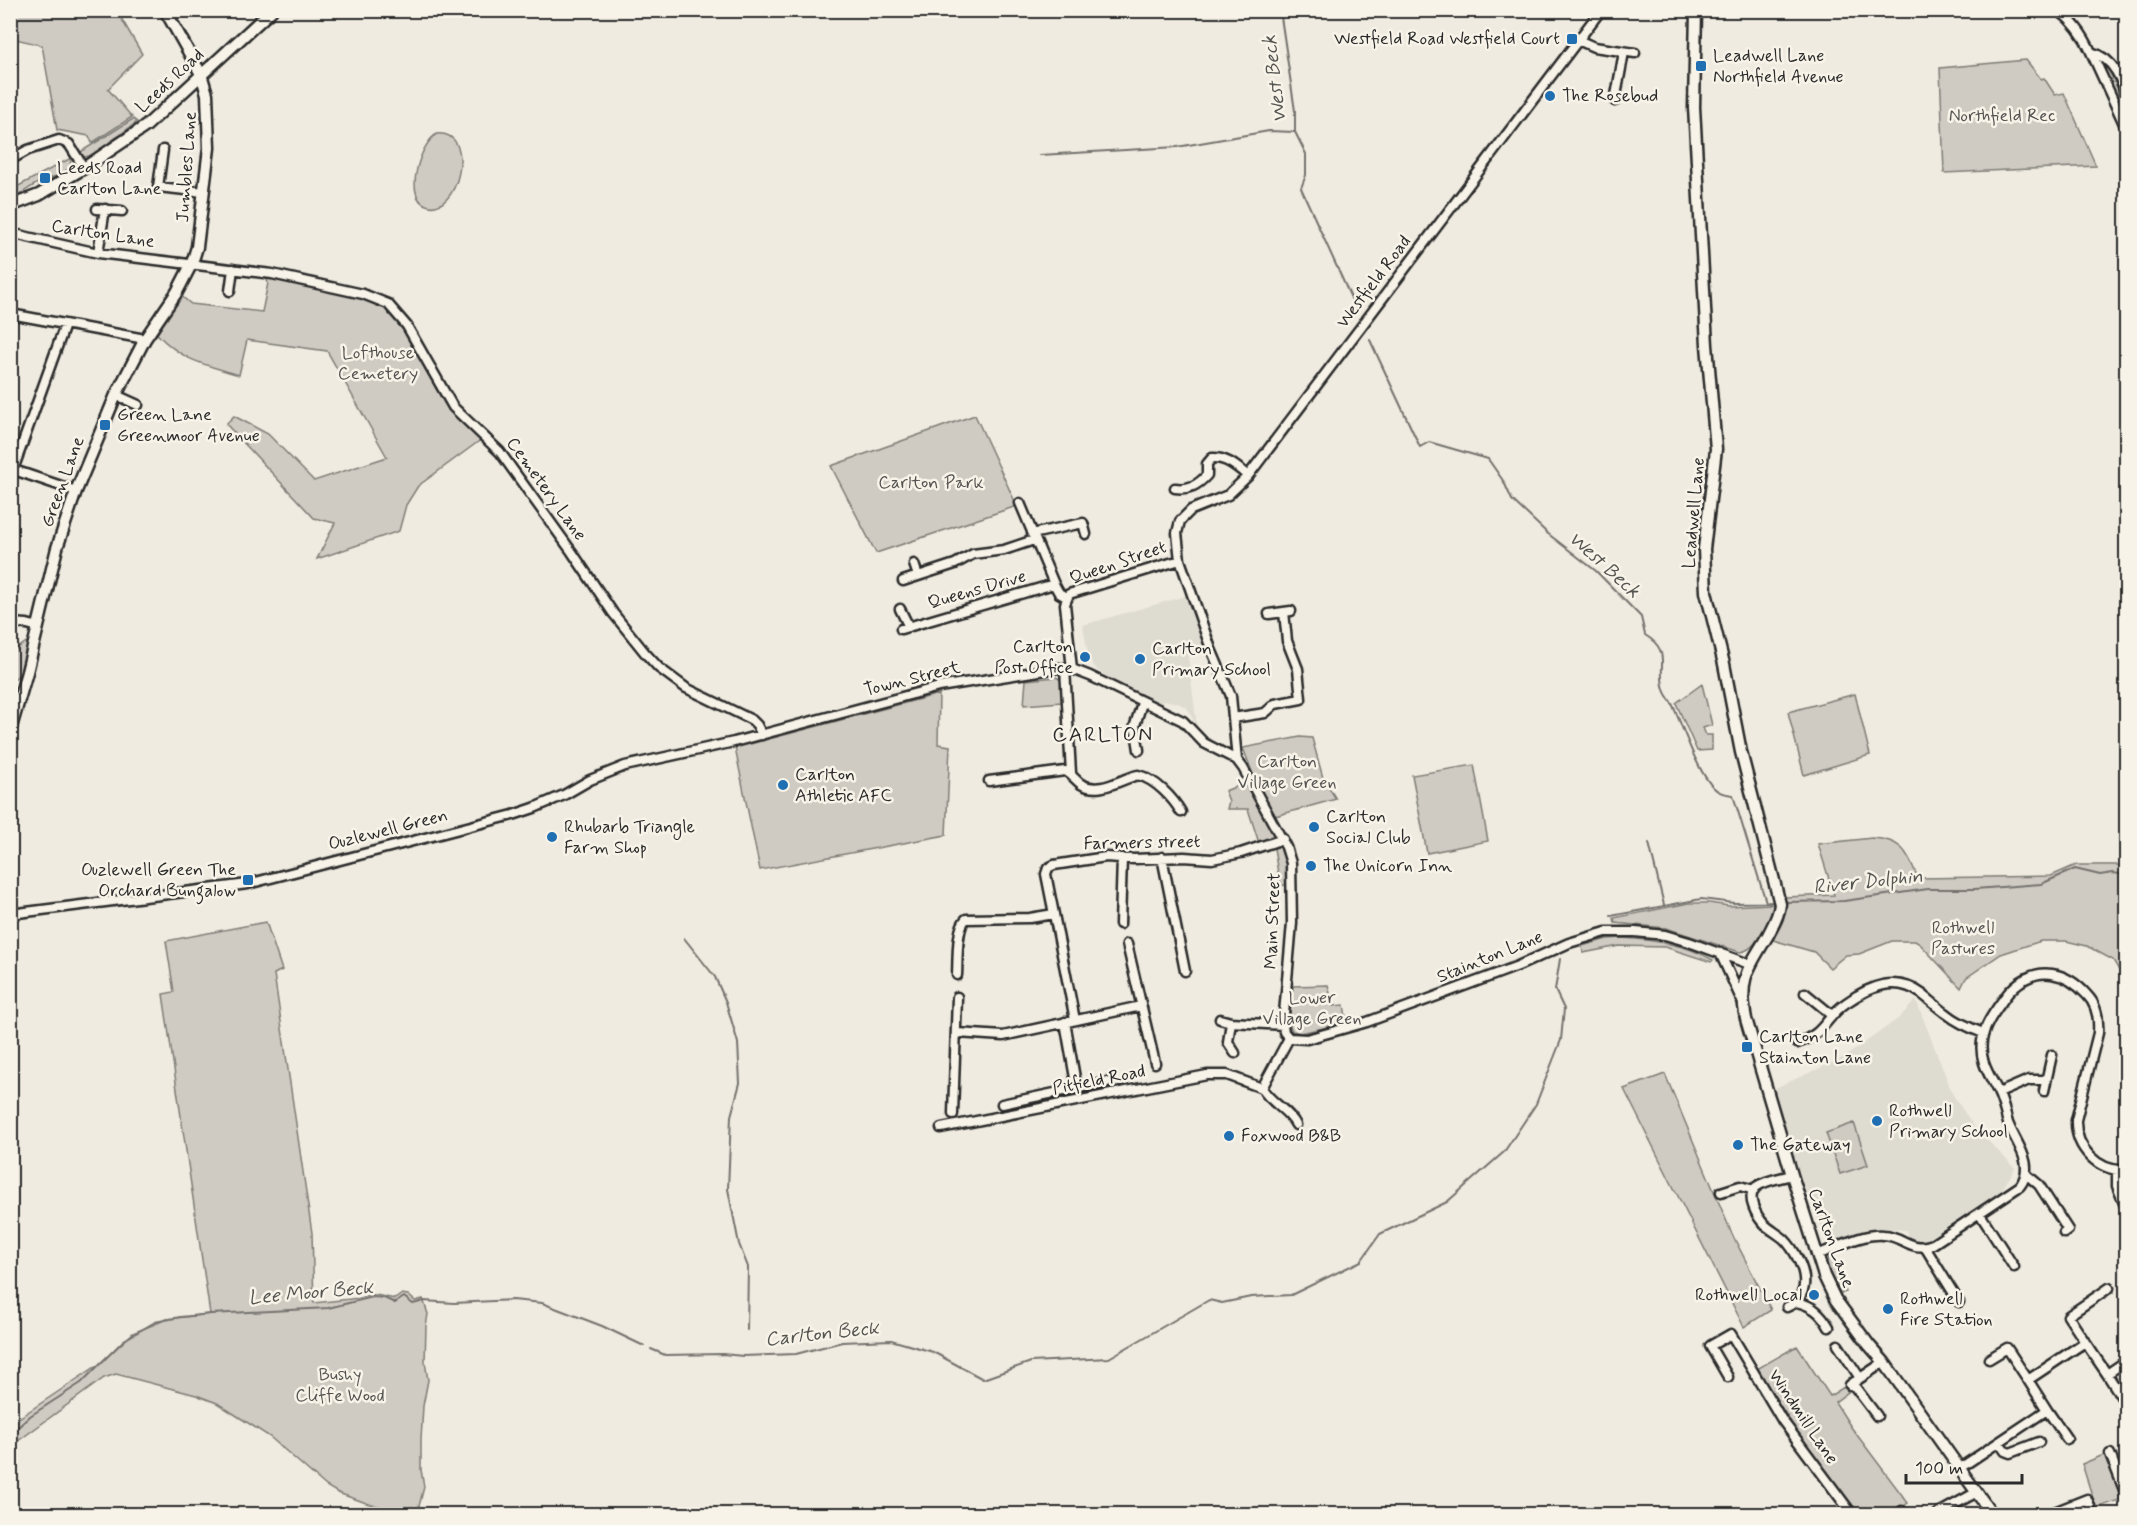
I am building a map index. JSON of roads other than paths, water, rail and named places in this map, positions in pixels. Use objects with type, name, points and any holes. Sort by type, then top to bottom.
[{"type":"main road","name":"Jumbles Lane","points":[[165,10],[201,74],[207,94],[208,159],[197,247],[192,264]]},
{"type":"main road","name":"Leeds Road","points":[[10,206],[39,195],[146,126],[272,10]]},
{"type":"main road","name":"Leadwell Lane","points":[[1696,10],[1694,107],[1707,345],[1716,449],[1704,549],[1706,592],[1724,664],[1741,752],[1779,896],[1779,912],[1749,964],[1743,981],[1742,1001]]},
{"type":"main road","name":"Green Lane","points":[[10,731],[60,538],[76,491],[116,395],[145,339],[177,292],[192,264]]},
{"type":"main road","name":"Carlton Lane","points":[[1742,1001],[1792,1175],[1817,1255],[1835,1299],[1884,1362],[1992,1515]]},
{"type":"street","name":"Westfield Road","points":[[1180,560],[1177,533],[1180,521],[1191,510],[1228,495],[1248,476],[1601,10]]},
{"type":"street","points":[[2058,10],[2082,34],[2126,122]]},
{"type":"street","points":[[1578,40],[1586,45],[1635,53]]},
{"type":"street","points":[[1615,101],[1624,52]]},
{"type":"street","points":[[2091,52],[2102,55],[2117,72],[2127,102]]},
{"type":"street","points":[[10,160],[28,150],[59,140],[69,144],[84,168]]},
{"type":"street","points":[[163,150],[158,187],[204,192]]},
{"type":"street","points":[[98,253],[101,209],[122,211]]},
{"type":"street","name":"Carlton Lane","points":[[10,233],[98,253],[192,264]]},
{"type":"street","name":"Cemetery Lane","points":[[192,264],[328,286],[375,298],[388,304],[407,326],[453,407],[500,452],[613,613],[646,654],[659,668],[686,688],[752,720],[757,724],[762,735]]},
{"type":"street","points":[[230,291],[233,269]]},
{"type":"street","points":[[10,315],[145,339]]},
{"type":"street","points":[[65,325],[11,470],[76,491]]},
{"type":"street","points":[[116,395],[138,405]]},
{"type":"street","points":[[1176,488],[1185,489],[1200,483],[1207,475],[1207,464],[1212,458],[1232,463],[1248,476]]},
{"type":"street","points":[[1020,503],[1054,584],[1059,593],[1066,597]]},
{"type":"street","points":[[903,581],[955,564],[973,554],[1004,550],[1033,537],[1083,523],[1086,534]]},
{"type":"street","points":[[1180,560],[1211,650],[1227,685],[1237,760]]},
{"type":"street","name":"Queen Street","points":[[1071,773],[1066,597],[1072,593],[1180,560]]},
{"type":"street","points":[[914,564],[918,576]]},
{"type":"street","name":"Queens Drive","points":[[900,609],[905,628],[1054,584]]},
{"type":"street","points":[[1233,718],[1265,713],[1275,704],[1301,699],[1298,669],[1287,641],[1288,612],[1269,614]]},
{"type":"street","points":[[10,623],[27,624],[37,631]]},
{"type":"street","points":[[1069,669],[1090,676],[1183,721],[1204,743],[1237,760]]},
{"type":"street","name":"Town Street","points":[[762,735],[939,687],[1003,675],[1069,669]]},
{"type":"street","points":[[1139,750],[1135,725],[1142,703]]},
{"type":"street","name":"Ouzlewell Green","points":[[10,914],[248,884],[513,815],[544,804],[590,780],[625,766],[762,735]]},
{"type":"street","name":"Main Street","points":[[1237,760],[1283,839],[1291,863],[1289,969],[1283,1025]]},
{"type":"street","points":[[989,781],[1059,771],[1071,773],[1081,784],[1096,787],[1115,784],[1139,772],[1177,798],[1181,812]]},
{"type":"street","name":"Farmers street","points":[[1075,1020],[1046,873],[1048,868],[1090,859],[1162,857],[1212,859],[1241,853],[1283,839]]},
{"type":"street","points":[[1162,857],[1185,971]]},
{"type":"street","points":[[1120,924],[1122,858]]},
{"type":"street","points":[[957,975],[961,923],[966,919],[1030,918],[1054,914]]},
{"type":"street","name":"Stainton Lane","points":[[1289,1038],[1307,1039],[1367,1022],[1518,966],[1592,935],[1618,931],[1665,935],[1749,964]]},
{"type":"street","points":[[1127,944],[1155,1063]]},
{"type":"street","points":[[1720,953],[1742,1001]]},
{"type":"street","points":[[1817,1255],[1876,1234],[1893,1236],[1911,1246],[1925,1247],[1980,1214],[2020,1186],[2027,1167],[1998,1092],[1985,1071],[1982,1042],[1983,1033],[1994,1012],[2010,990],[2028,977],[2049,974],[2061,976],[2080,987],[2093,1003],[2099,1023],[2076,1120],[2076,1130],[2078,1139],[2090,1157],[2100,1165],[2122,1170],[2117,1186],[2127,1208]]},
{"type":"street","points":[[1797,1043],[1817,1035],[1832,1015],[1854,997],[1880,984],[1892,983],[1914,989],[1960,1023],[1983,1033]]},
{"type":"street","points":[[1805,993],[1832,1015]]},
{"type":"street","points":[[952,1114],[957,997]]},
{"type":"street","points":[[957,1033],[1002,1036],[1141,1006]]},
{"type":"street","points":[[1220,1019],[1231,1022],[1283,1025],[1284,1032],[1289,1038],[1262,1089],[1266,1096],[1292,1118],[1296,1125]]},
{"type":"street","points":[[1231,1022],[1228,1042],[1234,1053]]},
{"type":"street","points":[[1065,1023],[1077,1089]]},
{"type":"street","points":[[2044,1091],[2052,1054]]},
{"type":"street","name":"Pitfield Road","points":[[941,1128],[1207,1075],[1227,1075],[1262,1089]]},
{"type":"street","points":[[1998,1092],[2029,1080],[2046,1080]]},
{"type":"street","points":[[1002,1104],[1107,1082]]},
{"type":"street","points":[[2026,1174],[2039,1185],[2068,1230],[2064,1233]]},
{"type":"street","points":[[1792,1175],[1758,1186],[1754,1190],[1753,1206],[1764,1224],[1783,1238],[1793,1250],[1801,1269],[1804,1285],[1797,1302]]},
{"type":"street","points":[[1721,1192],[1740,1186],[1754,1190]]},
{"type":"street","points":[[1980,1214],[2014,1267]]},
{"type":"street","points":[[1925,1247],[1959,1302]]},
{"type":"street","points":[[2109,1288],[2068,1316],[2127,1404]]},
{"type":"street","points":[[1787,1307],[1797,1302],[1806,1304],[1817,1311],[1829,1327]]},
{"type":"street","name":"Windmill Lane","points":[[1728,1377],[1710,1346],[1731,1334],[1782,1420],[1852,1515]]},
{"type":"street","points":[[2028,1380],[2085,1342]]},
{"type":"street","points":[[1838,1345],[1860,1378]]},
{"type":"street","points":[[1989,1359],[2007,1348],[2067,1439]]},
{"type":"street","points":[[2107,1374],[2127,1361]]},
{"type":"street","points":[[1877,1416],[1851,1384],[1884,1362]]},
{"type":"street","points":[[1960,1468],[2047,1410]]},
{"type":"street","points":[[1999,1442],[2005,1451],[2010,1453],[2041,1441]]},
{"type":"street","points":[[2110,1454],[2127,1495]]},
{"type":"street","points":[[1937,1515],[1977,1492]]},
{"type":"street","points":[[2049,1515],[2087,1499],[2090,1506]]},
{"type":"waterway","name":"West Beck","points":[[1280,10],[1295,111],[1295,132],[1306,154],[1306,175],[1301,188],[1356,309]]},
{"type":"waterway","points":[[1040,155],[1177,147],[1269,131],[1294,132]]},
{"type":"waterway","name":"West Beck","points":[[1370,340],[1420,447],[1429,442],[1488,459],[1504,482],[1512,500],[1547,533],[1596,571],[1641,617],[1645,635],[1659,648],[1662,661],[1662,684],[1699,767],[1713,787],[1721,793],[1733,795],[1766,902]]},
{"type":"waterway","points":[[1649,843],[1664,905]]},
{"type":"waterway","name":"River Dolphin","points":[[1783,902],[1844,901],[1928,889],[1975,889],[2041,884],[2075,869],[2100,875],[2113,873],[2126,875]]},
{"type":"waterway","name":"River Dolphin","points":[[1611,916],[1701,899],[1734,903],[1777,902]]},
{"type":"waterway","points":[[684,938],[715,977],[726,1002],[738,1043],[740,1083],[731,1116],[728,1189],[739,1244],[748,1267],[747,1330]]},
{"type":"waterway","name":"Carlton Beck","points":[[651,1349],[665,1355],[743,1356],[796,1354],[842,1342],[891,1340],[933,1352],[983,1379],[1031,1362],[1109,1358],[1209,1300],[1222,1303],[1251,1297],[1291,1295],[1361,1261],[1380,1234],[1447,1202],[1504,1152],[1536,1104],[1561,1040],[1564,1009],[1555,990],[1560,959]]},
{"type":"waterway","name":"Lee Moor Beck","points":[[10,1437],[30,1416],[81,1383],[124,1340],[155,1322],[180,1317],[328,1308],[373,1297],[384,1298],[395,1303],[404,1297],[413,1304],[424,1301],[454,1303],[513,1300],[542,1303],[602,1326],[644,1346]]},
{"type":"place","name":"Westfield Road Westfield Court","points":[[1572,39]]},
{"type":"place","name":"Leadwell Lane Northfield Avenue","points":[[1701,66]]},
{"type":"place","name":"The Rosebud","points":[[1550,96]]},
{"type":"place","name":"Leeds Road Carlton Lane","points":[[45,178]]},
{"type":"place","name":"Green Lane Greenmoor Avenue","points":[[105,425]]},
{"type":"place","name":"Carlton Post Office","points":[[1085,657]]},
{"type":"place","name":"Carlton Primary School","points":[[1140,659]]},
{"type":"place","name":"Carlton Athletic AFC","points":[[783,785]]},
{"type":"place","name":"Carlton Social Club","points":[[1314,827]]},
{"type":"place","name":"Rhubarb Triangle Farm Shop","points":[[552,837]]},
{"type":"place","name":"The Unicorn Inn","points":[[1311,866]]},
{"type":"place","name":"Ouzlewell Green The Orchard Bungalow","points":[[248,880]]},
{"type":"place","name":"Carlton Lane Stainton Lane","points":[[1747,1047]]},
{"type":"place","name":"Rothwell Primary School","points":[[1877,1121]]},
{"type":"place","name":"Foxwood B&B","points":[[1229,1136]]},
{"type":"place","name":"The Gateway","points":[[1738,1145]]},
{"type":"place","name":"Rothwell Local","points":[[1814,1295]]},
{"type":"place","name":"Rothwell Fire Station","points":[[1888,1309]]},
{"type":"district","name":"CARLTON","points":[[1103,735]]},
{"type":"park label","name":"Northfield Rec","points":[[2002,116]]},
{"type":"park label","name":"Lofthouse Cemetery","points":[[378,364]]},
{"type":"park label","name":"Carlton Park","points":[[931,483]]},
{"type":"park label","name":"Carlton Village Green","points":[[1287,772]]},
{"type":"park label","name":"Rothwell Pastures","points":[[1963,938]]},
{"type":"park label","name":"Lower Village Green","points":[[1312,1008]]},
{"type":"park label","name":"Bushy Cliffe Wood","points":[[340,1385]]}]
